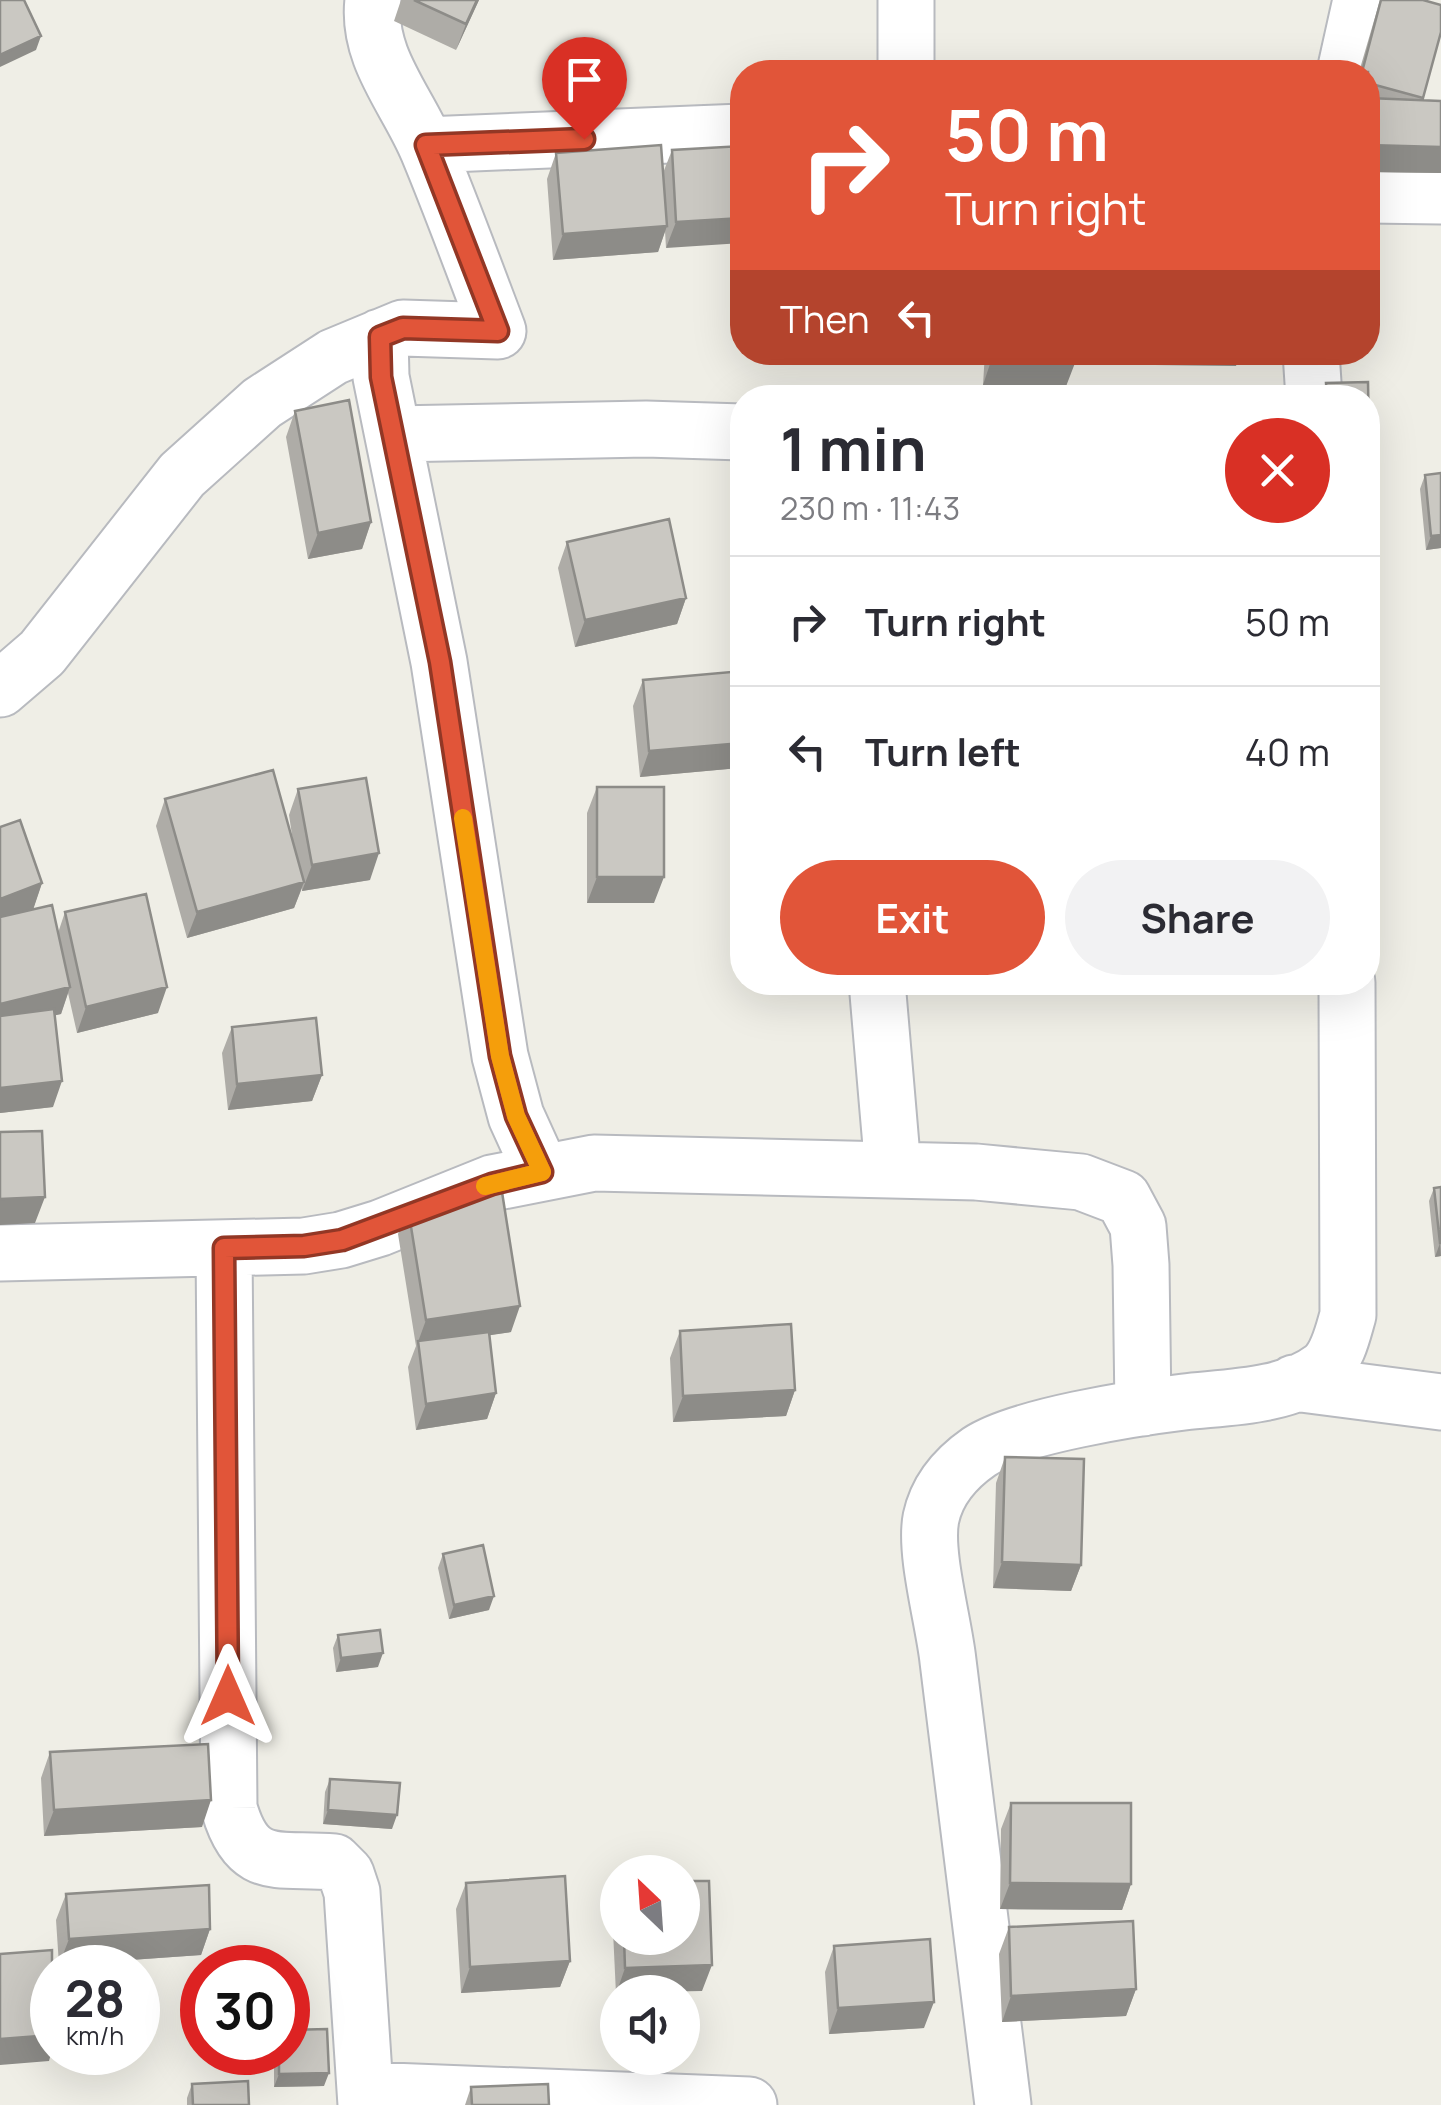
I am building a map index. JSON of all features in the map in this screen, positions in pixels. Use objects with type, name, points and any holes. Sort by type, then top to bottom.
[{"type":"street","points":[[0,688],[42,653],[182,475],[262,403],[333,358],[403,328],[498,331],[426,145],[394,90],[371,16],[373,0]]},
{"type":"street","points":[[906,0],[906,60]]},
{"type":"street","points":[[1348,60],[1361,0]]},
{"type":"street","points":[[426,145],[730,132]]},
{"type":"street","points":[[1380,195],[1441,196]]},
{"type":"street","points":[[380,337],[381,377],[440,662],[500,1056],[516,1116],[542,1172]]},
{"type":"street","points":[[394,434],[646,429],[730,432]]},
{"type":"street","points":[[878,995],[893,1169]]},
{"type":"street","points":[[1003,2105],[931,1550],[931,1518],[947,1479],[980,1451],[1008,1438],[1142,1408],[1246,1396],[1294,1384],[1325,1368],[1342,1340],[1348,1315],[1347,995]]},
{"type":"street","points":[[0,1253],[304,1246],[342,1240],[492,1184],[594,1163],[976,1172],[1081,1182],[1123,1198],[1138,1226],[1142,1265],[1142,1408]]},
{"type":"street","points":[[224,1248],[228,1808],[236,1834],[254,1853],[276,1862],[334,1862],[346,1874],[352,1892],[366,2097],[749,2105]]},
{"type":"street","points":[[1294,1384],[1441,1402]]},
{"type":"building","points":[[0,0],[24,0],[41,36],[0,55]]},
{"type":"building","points":[[414,0],[477,0],[466,24]]},
{"type":"building","points":[[1381,0],[1423,0],[1441,5],[1441,32],[1423,98],[1380,86],[1380,60],[1365,60]]},
{"type":"building","points":[[1380,98],[1441,101],[1441,147],[1380,145]]},
{"type":"building","points":[[661,145],[667,226],[563,234],[556,153]]},
{"type":"building","points":[[730,147],[730,219],[676,222],[672,150]]},
{"type":"building","points":[[1368,382],[1368,385],[1326,385]]},
{"type":"building","points":[[349,400],[371,522],[318,533],[295,411]]},
{"type":"building","points":[[1441,473],[1441,535],[1431,536],[1425,475]]},
{"type":"building","points":[[669,519],[686,598],[585,620],[567,542]]},
{"type":"building","points":[[730,672],[730,744],[649,751],[643,680]]},
{"type":"building","points":[[273,770],[304,882],[197,912],[165,799]]},
{"type":"building","points":[[366,778],[379,853],[312,865],[298,789]]},
{"type":"building","points":[[597,787],[664,787],[664,877],[597,877]]},
{"type":"building","points":[[20,820],[42,883],[0,899],[0,827]]},
{"type":"building","points":[[146,894],[167,987],[86,1007],[65,912]]},
{"type":"building","points":[[52,905],[70,987],[0,1004],[0,917]]},
{"type":"building","points":[[54,1009],[62,1081],[0,1088],[0,1016]]},
{"type":"building","points":[[316,1018],[322,1075],[237,1084],[232,1027]]},
{"type":"building","points":[[42,1131],[45,1197],[0,1199],[0,1132]]},
{"type":"building","points":[[1441,1187],[1441,1243],[1440,1243],[1434,1188]]},
{"type":"building","points":[[502,1192],[520,1306],[426,1320],[408,1208]]},
{"type":"building","points":[[791,1324],[795,1390],[683,1396],[680,1331]]},
{"type":"building","points":[[489,1332],[496,1393],[426,1404],[418,1341]]},
{"type":"building","points":[[1005,1457],[1084,1459],[1081,1565],[1002,1562]]},
{"type":"building","points":[[483,1545],[494,1596],[454,1605],[443,1554]]},
{"type":"building","points":[[380,1630],[383,1653],[341,1658],[338,1635]]},
{"type":"building","points":[[208,1744],[211,1800],[54,1810],[50,1752]]},
{"type":"building","points":[[330,1779],[400,1783],[397,1815],[328,1810]]},
{"type":"building","points":[[1011,1803],[1131,1803],[1131,1884],[1010,1883]]},
{"type":"building","points":[[565,1876],[570,1961],[470,1967],[466,1883]]},
{"type":"building","points":[[700,1881],[709,1881],[712,1965],[625,1968],[625,1955],[700,1955]]},
{"type":"building","points":[[209,1885],[210,1929],[69,1939],[66,1894]]},
{"type":"building","points":[[1133,1921],[1136,1989],[1011,1996],[1009,1927]]},
{"type":"building","points":[[930,1939],[934,2002],[838,2008],[834,1946]]},
{"type":"building","points":[[30,1952],[30,2037],[0,2039],[0,1954]]},
{"type":"building","points":[[310,2029],[327,2029],[329,2073],[310,2073]]},
{"type":"building","points":[[248,2081],[249,2105],[193,2105],[192,2084]]},
{"type":"building","points":[[548,2084],[549,2105],[472,2105],[471,2087]]},
{"type":"slow traffic","points":[[463,818],[500,1056],[516,1116],[542,1172],[485,1186]]},
{"type":"route","points":[[228,1696],[224,1248],[304,1246],[342,1240],[492,1184],[542,1172],[516,1116],[500,1056],[440,662],[381,377],[380,337],[403,328],[498,331],[426,145],[584,139]]}]
